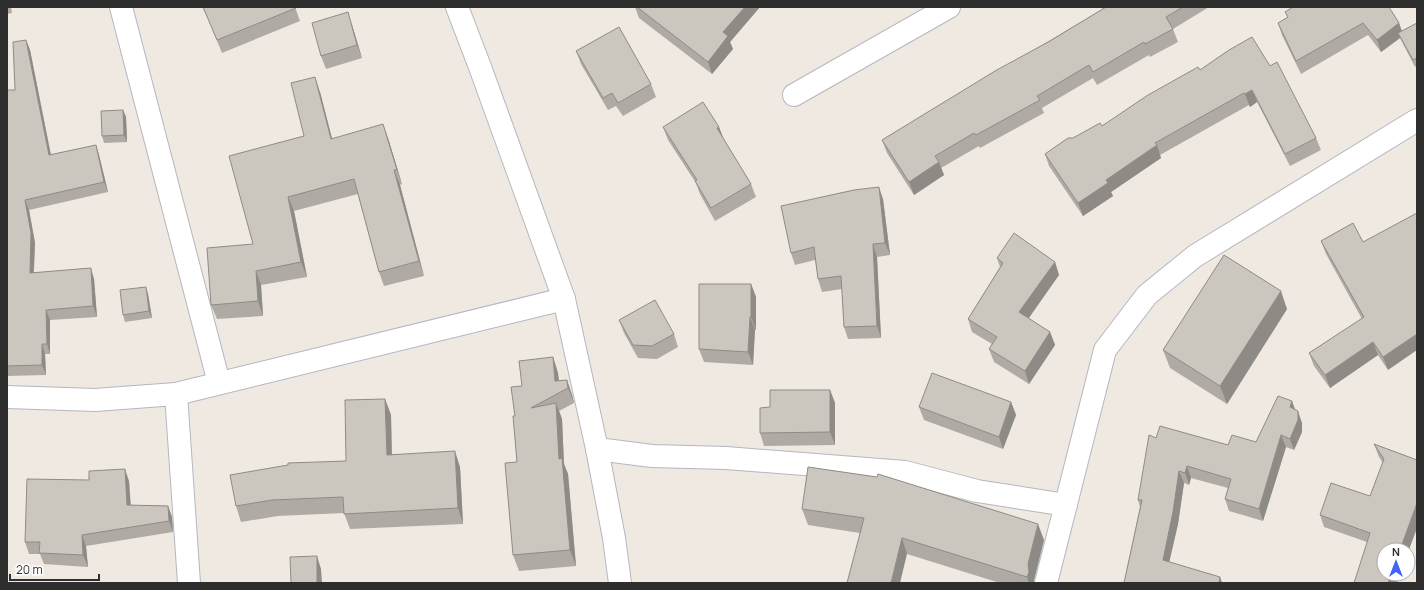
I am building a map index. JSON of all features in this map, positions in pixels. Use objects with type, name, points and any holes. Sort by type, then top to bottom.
[{"type":"street","points":[[121,7],[220,383]]},
{"type":"street","points":[[457,7],[564,299],[597,448],[614,538],[620,583]]},
{"type":"street","points":[[794,95],[949,7]]},
{"type":"street","points":[[1046,583],[1105,350],[1147,295],[1195,256],[1417,120]]},
{"type":"street","points":[[7,397],[95,400],[176,394],[564,299]]},
{"type":"street","points":[[176,394],[189,583]]},
{"type":"street","points":[[597,448],[652,456],[726,458],[905,472],[977,491],[1066,505]]},
{"type":"building","points":[[203,7],[295,7],[296,8],[217,40]]},
{"type":"building","points":[[637,7],[745,7],[723,32],[728,36],[708,62]]},
{"type":"building","points":[[1106,7],[1183,7],[1166,17],[1173,29],[1145,44],[1144,42],[1093,72],[1089,65],[1037,96],[1040,100],[976,135],[974,133],[935,156],[939,162],[909,182],[882,140],[995,71],[1050,41]]},
{"type":"building","points":[[1293,7],[1389,7],[1399,23],[1377,40],[1363,23],[1296,61],[1278,23],[1288,17],[1285,12]]},
{"type":"building","points":[[348,12],[357,45],[321,56],[312,23]]},
{"type":"building","points":[[1417,23],[1417,58],[1413,60],[1398,33]]},
{"type":"building","points":[[619,27],[651,84],[618,103],[612,93],[603,98],[576,51]]},
{"type":"building","points":[[1252,37],[1270,66],[1277,62],[1316,138],[1285,154],[1252,90],[1245,94],[1244,93],[1155,143],[1157,145],[1106,180],[1108,183],[1078,203],[1045,154],[1068,138],[1073,138],[1100,123],[1102,126],[1148,95],[1198,67],[1200,70],[1229,50]]},
{"type":"building","points":[[26,40],[49,155],[96,145],[104,182],[25,200],[31,233],[30,273],[91,268],[93,306],[46,310],[47,344],[42,344],[42,365],[7,366],[7,90],[15,90],[13,42]]},
{"type":"building","points":[[315,77],[331,139],[383,124],[397,170],[394,170],[419,261],[379,272],[354,179],[288,197],[301,262],[256,271],[258,301],[211,305],[207,248],[253,244],[229,156],[304,136],[291,83]]},
{"type":"building","points":[[703,102],[751,184],[711,208],[695,181],[697,180],[663,127]]},
{"type":"building","points":[[123,110],[124,135],[102,136],[101,111]]},
{"type":"building","points":[[879,187],[885,243],[873,244],[877,326],[844,327],[841,276],[818,279],[814,247],[791,253],[781,206],[854,190]]},
{"type":"building","points":[[1417,213],[1417,334],[1383,357],[1373,342],[1325,375],[1309,353],[1364,317],[1321,241],[1353,223],[1363,242]]},
{"type":"building","points":[[1014,233],[1055,262],[1019,312],[1050,332],[1025,371],[989,349],[997,337],[968,319],[1003,263],[997,258]]},
{"type":"building","points":[[1224,255],[1281,291],[1220,386],[1163,350]]},
{"type":"building","points":[[699,284],[751,284],[751,317],[748,352],[699,349]]},
{"type":"building","points":[[146,287],[149,311],[123,315],[120,290]]},
{"type":"building","points":[[655,300],[674,334],[652,346],[633,345],[619,320]]},
{"type":"building","points":[[553,357],[555,381],[567,380],[568,388],[531,408],[556,403],[559,459],[562,458],[570,550],[513,555],[505,463],[517,462],[513,416],[515,416],[511,387],[522,386],[519,361]]},
{"type":"building","points":[[932,373],[1011,402],[999,437],[919,407]]},
{"type":"building","points":[[770,390],[830,390],[830,432],[760,433],[760,408],[770,407]]},
{"type":"building","points":[[1278,396],[1292,401],[1290,407],[1298,411],[1298,420],[1290,439],[1281,435],[1259,509],[1225,499],[1231,479],[1187,466],[1185,473],[1179,471],[1173,512],[1163,560],[1220,577],[1219,583],[1124,583],[1142,500],[1138,500],[1149,435],[1156,438],[1160,426],[1228,445],[1232,435],[1256,442]]},
{"type":"building","points":[[385,399],[387,455],[455,451],[458,508],[344,514],[343,497],[272,500],[236,506],[230,475],[288,465],[288,463],[346,461],[345,400]]},
{"type":"building","points":[[1374,444],[1417,460],[1417,503],[1403,542],[1376,542],[1376,582],[1388,583],[1354,583],[1370,533],[1320,515],[1331,483],[1370,496],[1384,459]]},
{"type":"building","points":[[808,467],[877,477],[878,474],[1038,524],[1028,564],[1029,572],[1027,577],[902,538],[891,583],[847,583],[864,518],[802,509]]},
{"type":"building","points":[[125,469],[127,505],[168,506],[169,521],[82,535],[83,555],[39,553],[40,542],[25,542],[27,479],[89,480],[89,471]]},
{"type":"building","points":[[317,556],[317,583],[291,583],[290,557]]}]
